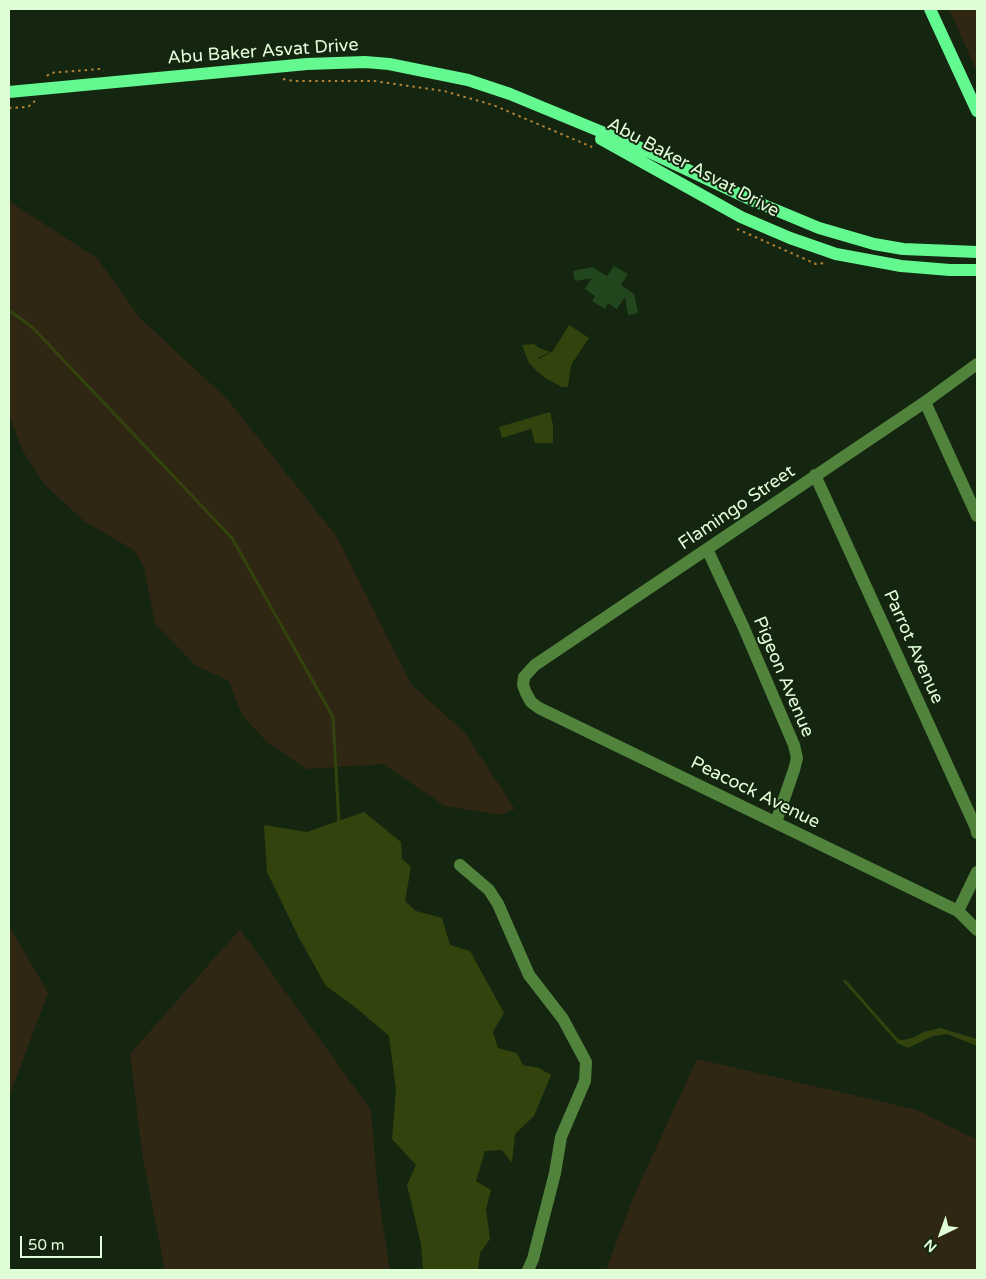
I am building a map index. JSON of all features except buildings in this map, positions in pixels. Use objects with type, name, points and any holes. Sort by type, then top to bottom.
[{"type":"main road","points":[[930,9],[977,111]]},
{"type":"main road","name":"Abu Baker Asvat Drive","points":[[9,92],[307,64],[365,62],[415,68],[468,80],[544,107],[819,228],[874,244],[903,249],[976,251]]},
{"type":"main road","name":"Abu Baker Asvat Drive","points":[[544,107],[740,217],[790,238],[836,254],[901,266],[977,270]]},
{"type":"street","name":"Flamingo Street","points":[[524,685],[524,678],[535,665],[925,402],[977,364]]},
{"type":"street","points":[[925,402],[977,516]]},
{"type":"street","name":"Parrot Avenue","points":[[816,475],[977,833]]},
{"type":"street","name":"Pigeon Avenue","points":[[707,549],[743,626],[794,745],[797,758],[776,822]]},
{"type":"street","name":"Peacock Avenue","points":[[524,685],[526,694],[531,702],[539,708],[958,911],[977,930]]},
{"type":"street","points":[[460,865],[489,890],[498,904],[529,975],[563,1020],[586,1062],[584,1081],[561,1137],[555,1173],[528,1270]]},
{"type":"street","points":[[958,911],[977,872]]},
{"type":"path","points":[[43,79],[50,73],[98,69],[108,72]]},
{"type":"path","points":[[277,78],[293,81],[374,81],[444,91],[493,105],[581,141],[598,150]]},
{"type":"path","points":[[9,108],[28,107],[36,101]]},
{"type":"path","points":[[732,226],[785,252],[816,264],[833,263]]},
{"type":"shaded area","points":[[949,9],[977,9],[977,72]]},
{"type":"shaded area","points":[[9,201],[98,259],[139,317],[228,400],[337,537],[411,684],[465,733],[515,809],[499,815],[445,806],[383,764],[306,769],[267,742],[242,715],[229,681],[195,665],[155,624],[144,568],[135,551],[84,521],[44,484],[23,451],[9,415]]},
{"type":"shaded area","points":[[569,325],[589,338],[571,365],[568,387],[562,387],[545,378],[529,363],[522,345],[534,344],[550,352],[539,359],[553,351]]},
{"type":"shaded area","points":[[550,412],[553,425],[553,443],[535,443],[531,429],[502,438],[499,427]]},
{"type":"shaded area","points":[[364,812],[401,842],[402,859],[411,867],[405,901],[416,911],[442,918],[450,945],[470,951],[504,1013],[493,1032],[498,1048],[517,1053],[523,1065],[539,1068],[551,1075],[534,1116],[515,1134],[512,1163],[502,1150],[485,1151],[476,1181],[491,1190],[486,1209],[490,1239],[480,1253],[478,1270],[423,1270],[421,1244],[407,1185],[416,1165],[392,1139],[396,1090],[389,1036],[355,1007],[326,986],[299,938],[267,872],[264,825],[307,832]]},
{"type":"shaded area","points":[[9,925],[48,993],[9,1097]]},
{"type":"shaded area","points":[[240,929],[371,1110],[378,1193],[390,1270],[165,1270],[142,1153],[130,1054]]},
{"type":"shaded area","points":[[940,1028],[977,1039],[977,1046],[947,1034],[933,1036],[908,1048],[895,1042],[915,1037],[923,1032]]},
{"type":"shaded area","points":[[697,1059],[917,1110],[977,1140],[977,1270],[606,1270],[632,1200]]},
{"type":"waterway","points":[[9,310],[33,328],[232,538],[333,717],[339,824]]},
{"type":"waterway","points":[[845,981],[896,1039],[902,1042]]}]
